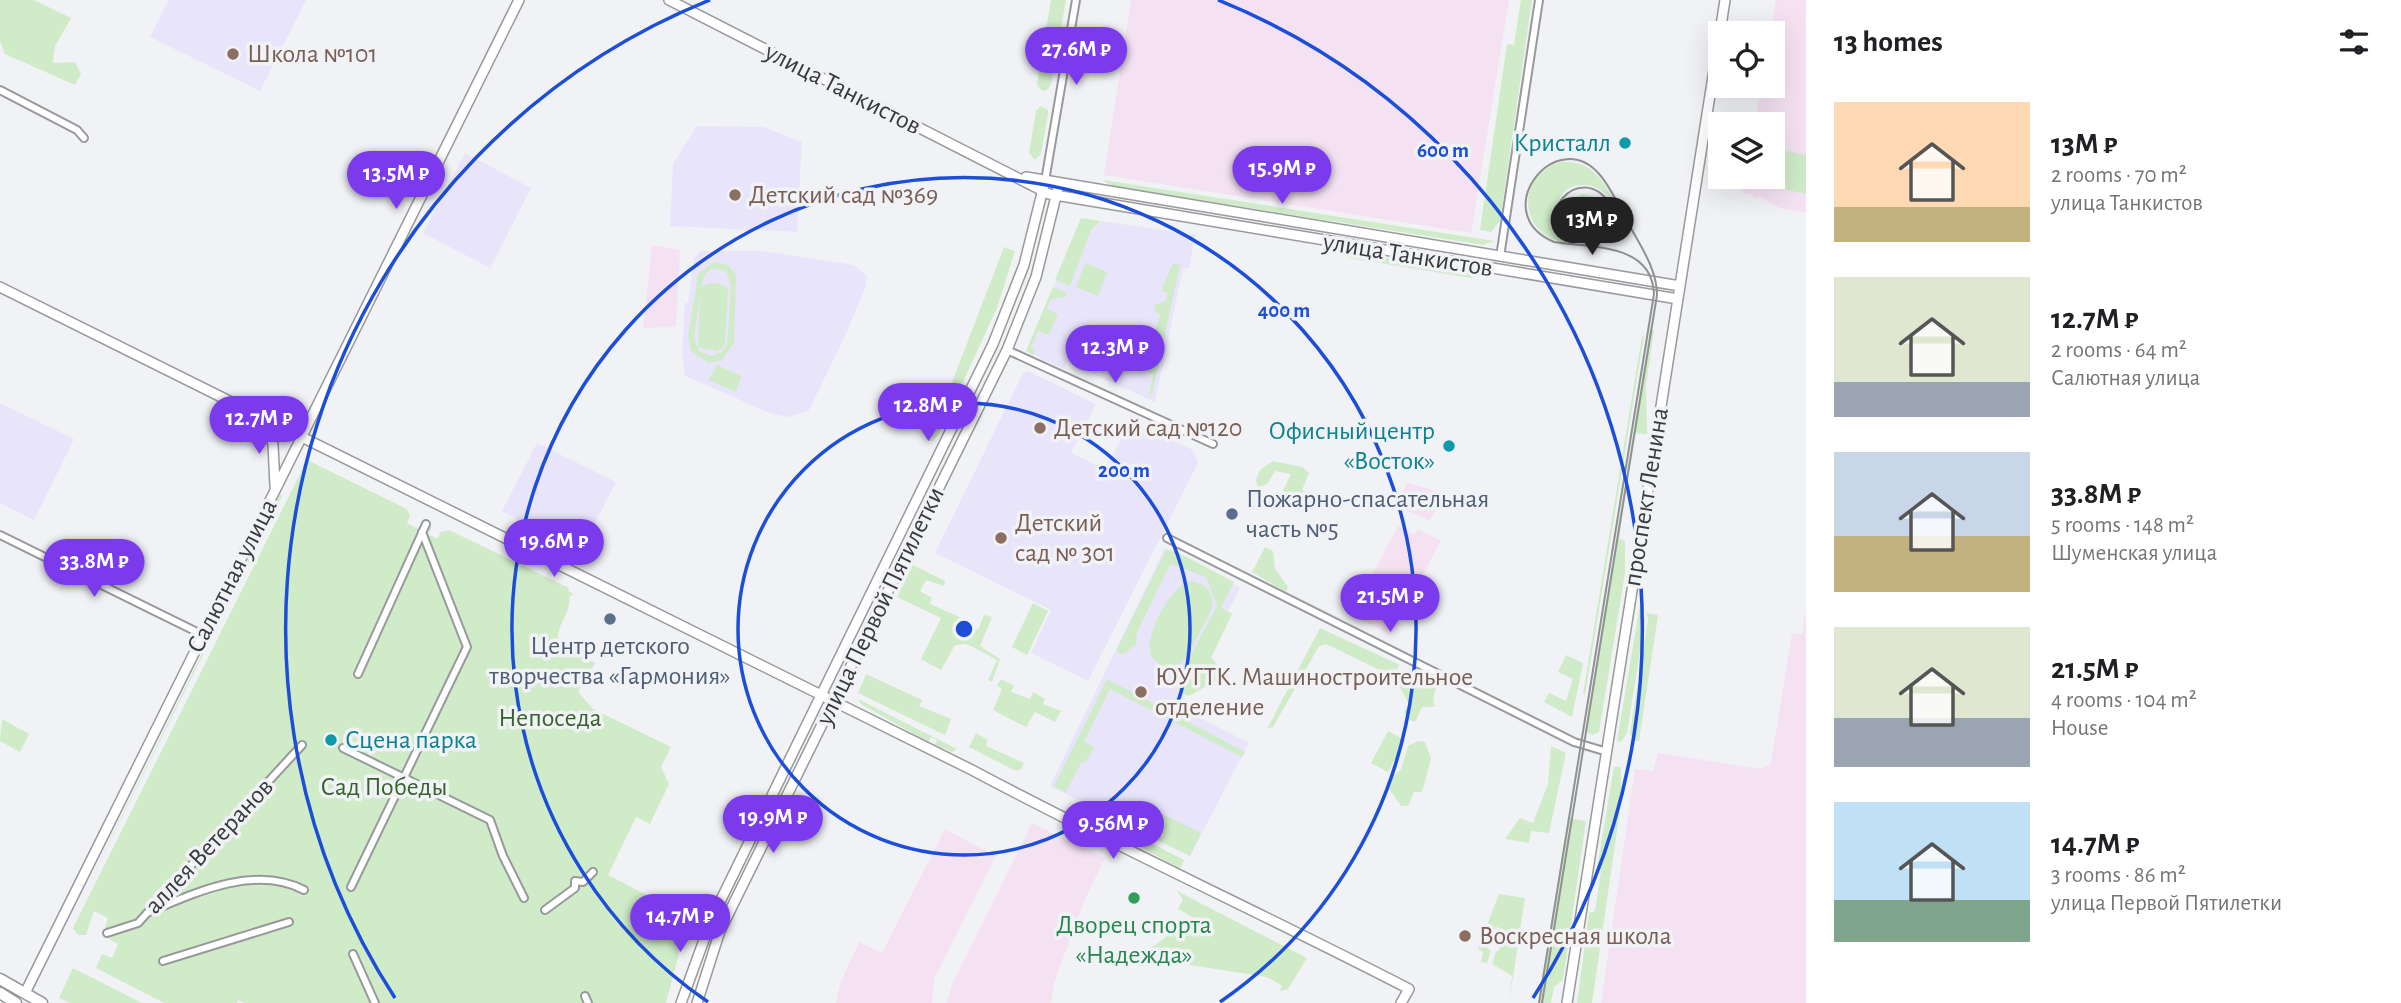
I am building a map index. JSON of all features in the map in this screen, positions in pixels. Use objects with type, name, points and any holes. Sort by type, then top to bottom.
[{"type":"main road","name":"Салютная улица","points":[[21,1000],[519,0]]},
{"type":"main road","name":"улица Танкистов","points":[[669,0],[1018,176],[1044,186],[1057,196],[1678,299]]},
{"type":"main road","name":"проспект Ленина","points":[[1566,1000],[1725,0]]},
{"type":"main road","name":"улица Танкистов","points":[[1044,186],[1059,184],[1680,286]]},
{"type":"main road","name":"улица Первой Пятилетки","points":[[697,1003],[720,932],[1007,350],[1036,277],[1059,184]]},
{"type":"main road","name":"улица Первой Пятилетки","points":[[681,1003],[712,918],[993,344],[1024,265],[1044,186]]},
{"type":"main road","points":[[1498,269],[1500,257]]},
{"type":"main road","points":[[0,287],[820,695],[1137,857],[1409,989],[1401,1003]]},
{"type":"main road","points":[[266,419],[274,445],[275,490]]},
{"type":"main road","points":[[0,979],[21,1000]]},
{"type":"main road","points":[[0,993],[42,1003]]},
{"type":"street","name":"улица Первой Пятилетки","points":[[1044,186],[1076,0]]},
{"type":"street","points":[[1500,257],[1539,0]]},
{"type":"street","points":[[0,90],[77,130],[83,138]]},
{"type":"street","points":[[1048,168],[1059,184]]},
{"type":"street","points":[[1007,350],[1213,444]]},
{"type":"street","points":[[358,674],[426,524]]},
{"type":"street","points":[[351,887],[467,647],[422,532]]},
{"type":"street","points":[[0,536],[202,635]]},
{"type":"street","points":[[1167,538],[1574,742],[1604,751]]},
{"type":"street","name":"аллея Ветеранов","points":[[107,933],[138,923],[302,745]]},
{"type":"street","points":[[344,748],[490,820],[503,856],[524,898]]},
{"type":"street","points":[[545,910],[575,888],[575,881],[583,882],[593,872]]},
{"type":"street","points":[[145,914],[180,899],[236,883],[270,878],[283,880],[304,890]]},
{"type":"street","points":[[163,961],[289,922]]},
{"type":"street","points":[[353,954],[375,1003]]},
{"type":"shaded area","name":"Школа №101","points":[[168,0],[306,0],[260,91],[150,37]]},
{"type":"shaded area","points":[[1131,0],[1509,0],[1471,233],[1104,175]]},
{"type":"shaded area","points":[[1776,0],[1806,0],[1806,213],[1780,208],[1760,197],[1753,198],[1753,195],[1742,193],[1743,189],[1785,189],[1785,112],[1757,112],[1759,98],[1785,98],[1785,21],[1772,21]]},
{"type":"shaded area","name":"Детский сад №369","points":[[697,126],[764,127],[802,142],[797,232],[670,226],[673,164]]},
{"type":"shaded area","points":[[465,153],[531,188],[490,268],[423,233]]},
{"type":"shaded area","points":[[1102,221],[1195,235],[1189,268],[1183,268],[1155,402],[1067,362],[1064,369],[1028,352],[1079,224],[1093,229]]},
{"type":"shaded area","points":[[652,245],[680,250],[676,327],[643,328]]},
{"type":"shaded area","points":[[700,251],[762,251],[854,265],[867,276],[866,286],[846,334],[809,410],[789,417],[772,414],[685,376],[682,353],[685,303],[688,303],[694,259]]},
{"type":"shaded area","points":[[1028,371],[1096,404],[1071,453],[1105,469],[1130,422],[1193,450],[1198,463],[1088,681],[1031,653],[1051,610],[935,553],[1023,373]]},
{"type":"shaded area","points":[[0,403],[74,439],[34,520],[0,503]]},
{"type":"shaded area","points":[[537,443],[616,482],[581,550],[502,511]]},
{"type":"shaded area","points":[[1407,483],[1445,493],[1430,521],[1396,506]]},
{"type":"shaded area","points":[[1398,526],[1414,534],[1418,529],[1441,541],[1391,635],[1351,614]]},
{"type":"shaded area","name":"ЮУГТК. Машиностроительное отделение","points":[[1165,548],[1240,588],[1179,707],[1249,743],[1190,856],[1050,786]]},
{"type":"shaded area","points":[[1806,610],[1806,1003],[1601,1003],[1635,769],[1653,771],[1658,753],[1761,769],[1771,763],[1792,633],[1802,634]]},
{"type":"shaded area","points":[[1032,823],[1105,858],[1085,899],[1054,983],[1051,1003],[947,1003],[952,984]]},
{"type":"shaded area","points":[[945,829],[996,856],[934,979],[932,1003],[836,1003],[840,984],[859,942],[882,953]]},
{"type":"green space","points":[[0,0],[34,0],[71,18],[55,46],[53,63],[75,62],[81,74],[75,85],[5,54],[0,41]]},
{"type":"green space","points":[[1051,0],[1066,0],[1051,85],[1045,91],[1037,84]]},
{"type":"green space","points":[[1521,0],[1532,0],[1500,221],[1491,232],[1480,230],[1507,44],[1514,45]]},
{"type":"green space","points":[[1041,106],[1048,110],[1048,114],[1041,154],[1035,160],[1029,153],[1036,111]]},
{"type":"green space","points":[[1785,151],[1806,155],[1806,194],[1782,189],[1785,189]]},
{"type":"green space","points":[[1560,162],[1586,166],[1592,170],[1612,197],[1595,187],[1579,185],[1562,194],[1556,212],[1557,223],[1567,243],[1551,238],[1539,230],[1528,206],[1529,192],[1535,180],[1545,170]]},
{"type":"green space","points":[[1103,180],[1494,241],[1483,245],[1112,186]]},
{"type":"green space","points":[[1584,194],[1599,199],[1618,233],[1614,239],[1588,239],[1568,227],[1563,218],[1564,209],[1570,201]]},
{"type":"green space","points":[[1081,218],[1101,221],[1091,230],[1070,286],[1055,280]]},
{"type":"green space","points":[[1004,247],[1015,251],[997,308],[939,434],[933,441],[927,441],[926,437],[951,385]]},
{"type":"green space","points":[[1350,252],[1474,272],[1472,278],[1349,258]]},
{"type":"green space","points":[[714,262],[728,265],[736,275],[734,343],[722,360],[708,363],[691,351],[688,336],[698,274]],"holes":[[[712,268],[726,271],[731,286],[727,344],[722,352],[712,356],[699,351],[694,338],[700,295],[698,347],[717,351],[725,345],[728,289],[714,283],[701,288],[705,274]]]},
{"type":"green space","points":[[1085,263],[1107,272],[1098,296],[1076,287]]},
{"type":"green space","points":[[1173,263],[1180,265],[1152,395],[1149,394],[1153,374],[1111,356],[1104,374],[1100,372],[1109,347],[1114,350],[1120,346],[1136,352],[1144,336],[1153,338],[1160,315],[1153,310],[1156,304],[1166,301],[1168,293],[1161,290]]},
{"type":"green space","points":[[1053,287],[1067,293],[1066,297],[1051,299],[1047,309],[1058,314],[1049,335],[1038,331],[1031,348],[1035,350],[1033,355],[1026,351]]},
{"type":"green space","points":[[1650,327],[1654,331],[1646,385],[1647,434],[1634,433],[1619,539],[1625,541],[1625,573],[1599,732],[1592,735],[1585,731]]},
{"type":"green space","points":[[1644,336],[1585,695],[1583,694]]},
{"type":"green space","points":[[717,365],[741,376],[736,392],[709,380]]},
{"type":"green space","name":"Сад Победы","points":[[307,460],[407,509],[410,516],[407,523],[418,529],[422,522],[432,527],[428,534],[437,539],[441,532],[449,530],[569,588],[568,591],[574,594],[569,597],[568,609],[558,632],[559,645],[595,663],[578,692],[593,709],[671,747],[661,767],[669,784],[650,824],[636,817],[608,875],[670,907],[681,934],[684,934],[666,1003],[244,1003],[238,1000],[237,1003],[164,1003],[96,968],[102,954],[112,958],[118,944],[109,939],[105,926],[108,918],[94,911],[86,935],[78,935],[73,928]]},
{"type":"green space","points":[[1273,461],[1302,467],[1309,473],[1302,490],[1322,500],[1319,505],[1301,505],[1281,495],[1291,474],[1275,471],[1267,484],[1258,487],[1256,480],[1260,470]]},
{"type":"green space","points":[[280,495],[282,496],[71,920]]},
{"type":"green space","points":[[1655,516],[1640,605],[1645,620],[1627,733],[1621,742],[1617,741]]},
{"type":"green space","points":[[1265,547],[1273,551],[1275,569],[1288,587],[1286,592],[1252,572]]},
{"type":"green space","points":[[1166,550],[1175,551],[1234,582],[1221,607],[1232,614],[1211,658],[1223,669],[1220,678],[1189,696],[1179,693],[1176,682],[1217,606],[1206,577],[1170,564],[1137,632],[1136,644],[1122,655],[1116,651]]},
{"type":"green space","points":[[913,565],[945,581],[944,586],[926,580],[920,591],[932,598],[930,604],[962,618],[959,623],[978,630],[984,615],[992,617],[980,646],[1000,659],[992,682],[988,680],[997,660],[967,644],[955,645],[941,670],[921,659],[941,618],[897,597]]},
{"type":"green space","points":[[1192,581],[1209,591],[1212,598],[1211,611],[1182,662],[1168,668],[1160,665],[1151,656],[1151,637],[1168,601],[1184,584]]},
{"type":"green space","points":[[1033,603],[1048,611],[1027,655],[1012,647]]},
{"type":"green space","points":[[1646,613],[1658,615],[1639,741],[1633,741],[1630,733],[1648,619]]},
{"type":"green space","points":[[1320,628],[1400,665],[1392,676],[1326,644],[1319,646],[1273,727],[1267,729]]},
{"type":"green space","points":[[1566,655],[1583,663],[1572,717],[1544,702],[1549,693],[1566,701],[1573,679],[1558,672]]},
{"type":"green space","points":[[1408,669],[1437,684],[1433,699],[1435,707],[1422,707],[1415,722],[1408,719],[1404,712],[1409,704],[1399,686]]},
{"type":"green space","points":[[866,674],[922,700],[919,706],[951,719],[945,735],[858,693]]},
{"type":"green space","points":[[1001,679],[1014,686],[1011,692],[1030,699],[1033,692],[1045,699],[1043,704],[1061,711],[1055,722],[1035,712],[1026,727],[993,710],[1002,689],[997,686]]},
{"type":"green space","points":[[1107,679],[1245,752],[1242,757],[1110,689],[1084,742],[1094,747],[1086,762],[1082,761],[1066,792],[1054,786]]},
{"type":"green space","points":[[858,699],[957,749],[952,752],[935,745],[937,740],[931,737],[928,742],[861,704]]},
{"type":"green space","points":[[2,719],[29,734],[20,752],[0,741]]},
{"type":"green space","points":[[1388,731],[1405,740],[1388,772],[1371,763]]},
{"type":"green space","points":[[976,733],[988,740],[986,746],[1024,763],[1021,769],[1016,771],[969,747]]},
{"type":"green space","points":[[1418,741],[1425,742],[1431,759],[1422,792],[1414,792],[1408,806],[1401,806],[1386,784],[1401,769],[1408,746]]},
{"type":"green space","points":[[1551,746],[1566,753],[1549,833],[1531,831],[1529,843],[1505,839],[1520,818],[1533,823],[1548,784]]},
{"type":"green space","points":[[1614,767],[1621,767],[1621,803],[1592,1003],[1577,1003],[1589,913],[1595,911],[1601,870],[1597,868]]},
{"type":"green space","points":[[1140,803],[1201,833],[1190,856],[1128,826]]},
{"type":"green space","points":[[1568,818],[1586,821],[1563,980],[1554,987],[1551,1003],[1538,1003]]},
{"type":"green space","points":[[1121,828],[1184,860],[1180,869],[1114,832]]},
{"type":"green space","points":[[1177,891],[1307,958],[1288,989],[1280,991],[1282,986],[1267,977],[1144,958],[1146,952],[1175,930],[1186,935],[1195,929],[1194,918],[1178,909],[1183,899]]},
{"type":"green space","points":[[1499,894],[1525,898],[1509,1003],[1512,976],[1492,964],[1496,951],[1499,951],[1503,929],[1496,927],[1487,948],[1491,950],[1487,963],[1481,962],[1483,952],[1478,949]]},
{"type":"green space","points":[[73,968],[142,1003],[70,1003],[59,998]]},
{"type":"tram line","points":[[1539,1003],[1654,294],[1651,277],[1643,265],[1632,257],[1618,251],[1554,242],[1535,229],[1526,212],[1527,194],[1535,178],[1548,166],[1565,159],[1583,162],[1600,175],[1608,186],[1646,256],[1654,275],[1657,295],[1542,1003]]},
{"type":"tram line","points":[[1574,244],[1560,234],[1555,222],[1556,210],[1562,198],[1573,190],[1585,187],[1598,192],[1611,205]]},
{"type":"place","name":"Школа №101","points":[[233,54]]},
{"type":"place","name":"Кристалл","points":[[1625,143]]},
{"type":"place","name":"Детский сад №369","points":[[735,195]]},
{"type":"place","name":"Детский сад №120","points":[[1040,428]]},
{"type":"place","name":"Офисный центр «Восток»","points":[[1449,446]]},
{"type":"place","name":"Пожарно-спасательная часть №5","points":[[1232,514]]},
{"type":"place","name":"Детский сад № 301","points":[[1001,538]]},
{"type":"place","name":"Центр детского творчества «Гармония»","points":[[610,619]]},
{"type":"place","name":"ЮУГТК. Машиностроительное отделение","points":[[1141,692]]},
{"type":"place","name":"Сцена парка","points":[[331,740]]},
{"type":"place","name":"Дворец спорта «Надежда»","points":[[1134,898]]},
{"type":"place","name":"Воскресная школа","points":[[1465,936]]},
{"type":"park label","name":"Непоседа","points":[[550,718]]}]
